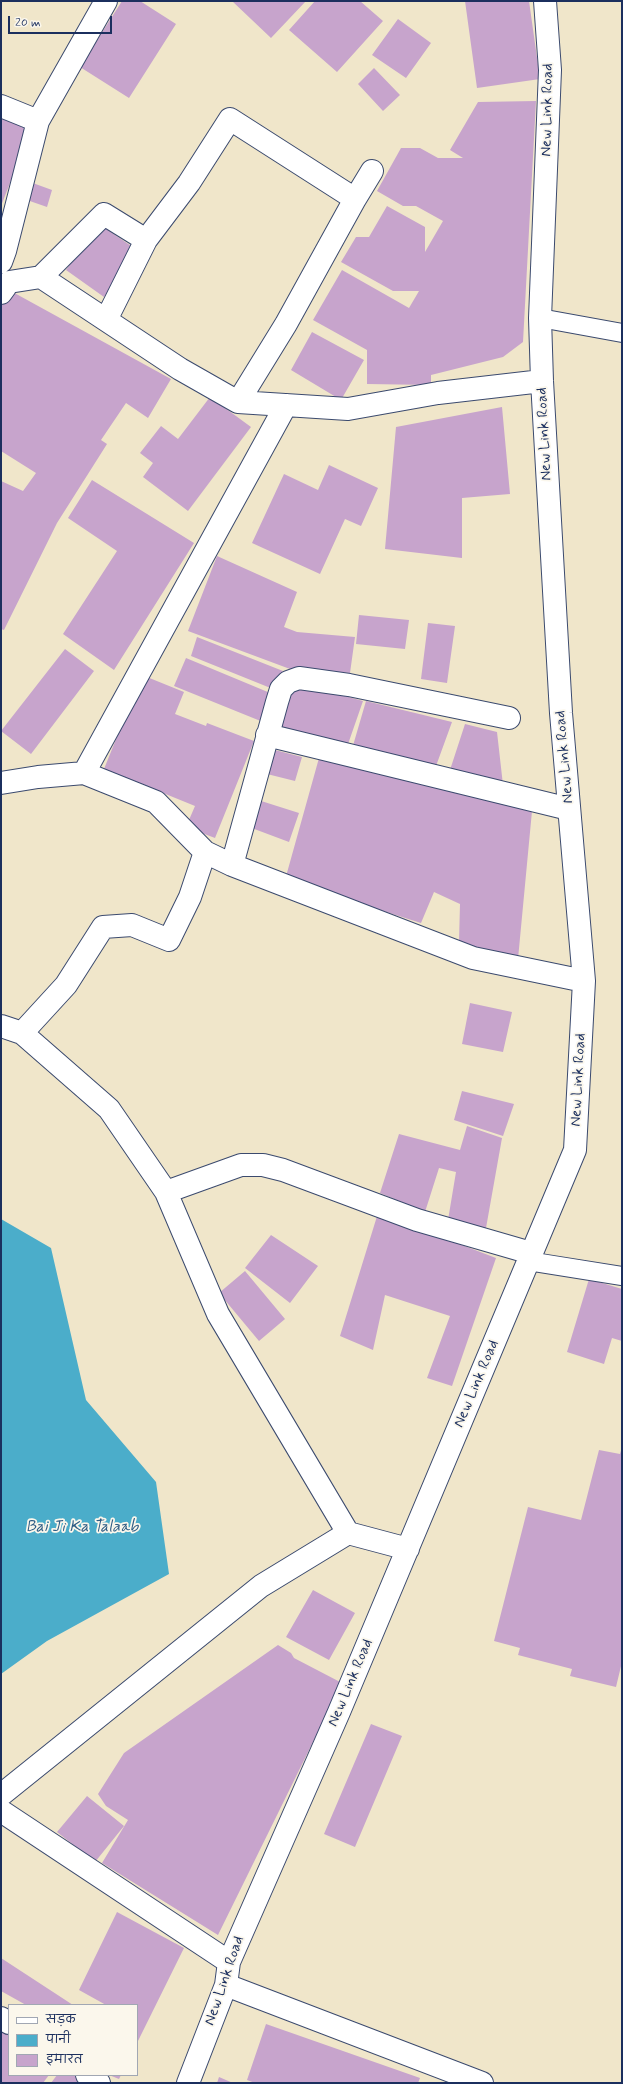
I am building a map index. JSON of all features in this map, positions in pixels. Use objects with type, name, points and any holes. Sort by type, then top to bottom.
[{"type":"street","points":[[1,262],[6,251],[38,121],[106,1]]},
{"type":"street","name":"New Link Road","points":[[188,2083],[226,1985],[229,1962],[339,1712],[575,1150],[584,981],[561,713],[542,381],[540,318],[550,70],[545,1]]},
{"type":"street","points":[[1,106],[38,121]]},
{"type":"street","points":[[106,320],[146,240],[189,183],[230,119],[355,199]]},
{"type":"street","points":[[238,402],[286,324],[372,171]]},
{"type":"street","points":[[1,293],[9,282],[41,277],[104,214],[146,240]]},
{"type":"street","points":[[41,277],[180,369],[238,402],[348,409],[438,393],[542,381]]},
{"type":"street","points":[[84,774],[286,405]]},
{"type":"street","points":[[232,865],[281,689],[288,682],[299,678],[349,685],[509,718]]},
{"type":"street","points":[[267,735],[569,809]]},
{"type":"street","points":[[1,783],[38,777],[84,774],[156,802],[205,852],[232,865],[473,958],[584,981]]},
{"type":"street","points":[[22,1034],[66,985],[103,927],[132,925],[169,940],[190,897],[205,852]]},
{"type":"street","points":[[1,1026],[22,1034],[109,1109],[166,1192],[218,1314],[348,1533],[408,1549]]},
{"type":"street","points":[[166,1192],[241,1165],[263,1165],[283,1170],[417,1220],[530,1257]]},
{"type":"street","points":[[1,1795],[261,1586],[348,1533]]},
{"type":"street","points":[[1,1811],[229,1962]]},
{"type":"street","points":[[226,1985],[482,2083]]},
{"type":"street","points":[[88,2076],[99,2083]]},
{"type":"lane","points":[[540,318],[622,333]]},
{"type":"lane","points":[[530,1257],[622,1276]]},
{"type":"water","name":"Bai Ji Ka Talaab","points":[[1,1219],[51,1248],[86,1400],[156,1482],[169,1574],[47,1641],[1,1674]]},
{"type":"building","points":[[122,1],[140,1],[176,24],[129,98],[80,67]]},
{"type":"building","points":[[232,1],[306,1],[271,38]]},
{"type":"building","points":[[315,1],[360,1],[383,21],[337,72],[289,30]]},
{"type":"building","points":[[465,1],[529,1],[540,79],[477,88]]},
{"type":"building","points":[[398,19],[431,43],[406,78],[372,55]]},
{"type":"building","points":[[374,68],[400,95],[383,111],[358,84]]},
{"type":"building","points":[[536,101],[523,342],[503,357],[431,375],[431,385],[367,384],[367,350],[313,320],[342,270],[409,308],[419,291],[393,291],[341,262],[356,237],[369,237],[387,206],[425,227],[425,252],[443,221],[416,206],[403,206],[377,191],[401,148],[420,148],[438,158],[463,158],[450,150],[478,102]]},
{"type":"building","points":[[1,115],[26,127],[17,165],[1,206]]},
{"type":"building","points":[[30,182],[52,190],[47,207],[24,199]]},
{"type":"building","points":[[99,224],[137,250],[104,297],[66,270]]},
{"type":"building","points":[[9,290],[171,379],[148,418],[126,403],[101,440],[107,444],[57,523],[4,630],[1,629],[1,481],[23,491],[36,473],[1,451],[1,307]]},
{"type":"building","points":[[312,332],[364,360],[341,400],[291,370]]},
{"type":"building","points":[[210,397],[251,427],[188,511],[143,477],[153,463],[140,453],[161,426],[178,439]]},
{"type":"building","points":[[502,407],[510,494],[462,498],[462,558],[385,549],[396,427]]},
{"type":"building","points":[[329,465],[378,488],[361,526],[345,519],[320,574],[252,543],[284,474],[318,490]]},
{"type":"building","points":[[92,480],[194,543],[114,670],[63,634],[117,551],[68,518]]},
{"type":"building","points":[[217,556],[297,592],[284,627],[297,632],[355,637],[350,673],[290,669],[188,631]]},
{"type":"building","points":[[359,615],[409,620],[405,649],[356,644]]},
{"type":"building","points":[[428,623],[455,626],[447,683],[421,679]]},
{"type":"building","points":[[197,637],[283,671],[273,689],[191,656]]},
{"type":"building","points":[[65,649],[94,671],[31,754],[1,731]]},
{"type":"building","points":[[186,658],[275,695],[263,722],[174,686]]},
{"type":"building","points":[[142,675],[184,692],[175,714],[206,726],[207,723],[254,741],[215,838],[186,827],[195,806],[104,769]]},
{"type":"building","points":[[294,682],[363,701],[347,747],[275,733]]},
{"type":"building","points":[[366,701],[452,722],[436,766],[352,749]]},
{"type":"building","points":[[465,724],[497,732],[503,785],[450,770]]},
{"type":"building","points":[[271,749],[302,757],[295,781],[263,773]]},
{"type":"building","points":[[319,758],[532,811],[518,959],[459,942],[460,904],[434,892],[421,923],[285,880]]},
{"type":"building","points":[[258,800],[299,813],[289,842],[249,827]]},
{"type":"building","points":[[470,1003],[512,1012],[503,1052],[462,1044]]},
{"type":"building","points":[[462,1091],[514,1104],[503,1136],[454,1120]]},
{"type":"building","points":[[467,1126],[502,1138],[486,1228],[448,1220],[456,1172],[439,1168],[425,1212],[380,1193],[399,1134],[460,1150]]},
{"type":"building","points":[[378,1213],[496,1258],[452,1386],[427,1378],[450,1316],[385,1295],[373,1350],[340,1336]]},
{"type":"building","points":[[271,1235],[318,1266],[290,1303],[245,1268]]},
{"type":"building","points":[[245,1271],[285,1319],[259,1341],[219,1293]]},
{"type":"building","points":[[589,1279],[622,1289],[622,1341],[612,1338],[604,1364],[567,1352]]},
{"type":"building","points":[[622,1447],[622,1662],[616,1687],[570,1676],[572,1669],[518,1655],[520,1648],[494,1641],[528,1507],[581,1520],[599,1450],[620,1454]]},
{"type":"building","points":[[313,1590],[355,1613],[329,1660],[286,1637]]},
{"type":"building","points":[[278,1645],[291,1653],[294,1658],[342,1683],[218,1935],[102,1863],[128,1820],[106,1806],[98,1794],[124,1753]]},
{"type":"building","points":[[371,1724],[402,1736],[355,1847],[324,1834]]},
{"type":"building","points":[[87,1796],[124,1826],[95,1862],[57,1832]]},
{"type":"building","points":[[117,1912],[184,1948],[138,2041],[138,2004],[104,2004],[79,1990]]},
{"type":"building","points":[[1,1958],[71,2004],[24,2004],[1,1991]]},
{"type":"building","points":[[1,2023],[8,2028],[8,2076],[48,2076],[43,2083],[1,2083]]},
{"type":"building","points":[[266,2024],[420,2078],[418,2083],[255,2083],[247,2080]]},
{"type":"building","points":[[56,2076],[81,2076],[92,2083],[51,2083]]},
{"type":"building","points":[[112,2076],[120,2076],[119,2079]]},
{"type":"building","points":[[219,2077],[233,2083],[217,2083]]}]
